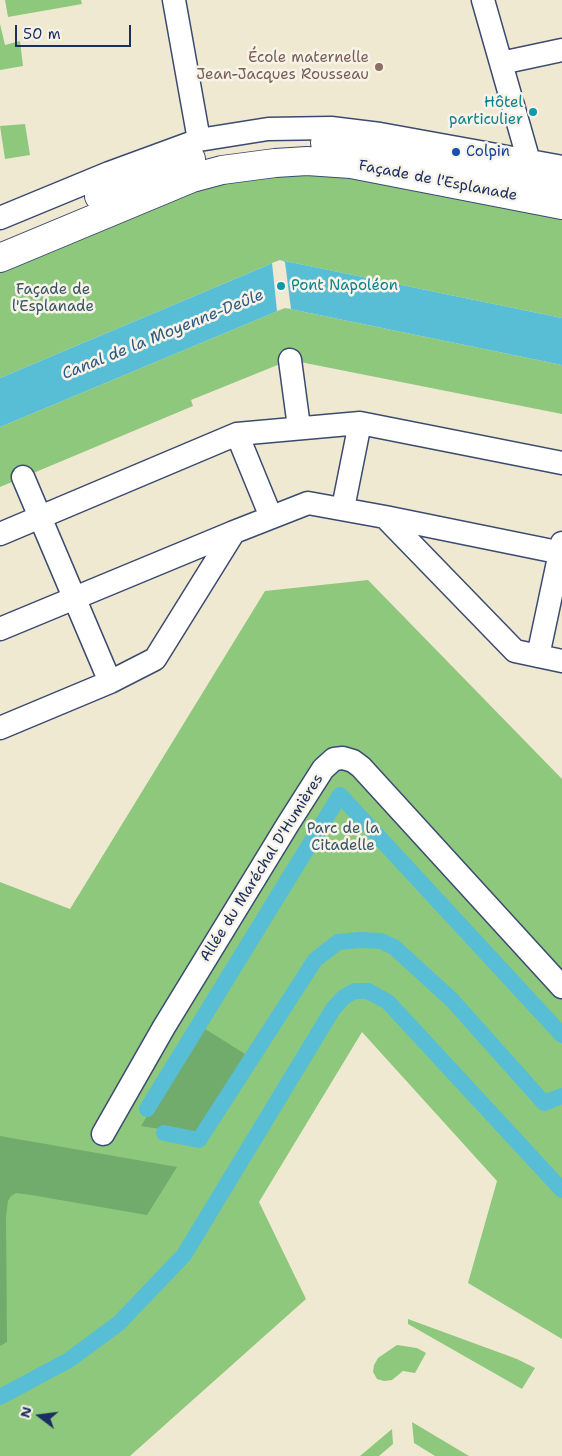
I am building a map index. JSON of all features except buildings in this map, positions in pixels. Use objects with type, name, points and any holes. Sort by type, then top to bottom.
[{"type":"main road","name":"Façade de l'Esplanade","points":[[0,237],[187,160],[218,152],[267,145],[301,143],[347,144],[541,186]]},
{"type":"main road","name":"Façade de l'Esplanade","points":[[0,258],[192,178],[222,170],[259,164],[307,161],[352,164],[541,186],[562,186]]},
{"type":"street","points":[[174,0],[199,140]]},
{"type":"street","points":[[482,0],[500,63],[541,186]]},
{"type":"street","points":[[500,63],[562,50]]},
{"type":"street","name":"Façade de l'Esplanade","points":[[0,218],[110,173],[199,140],[268,129],[331,128],[399,137],[541,186],[562,167]]},
{"type":"street","points":[[290,360],[299,427]]},
{"type":"street","points":[[343,508],[360,423]]},
{"type":"street","points":[[0,534],[237,434],[360,423],[562,463]]},
{"type":"street","points":[[237,434],[271,517]]},
{"type":"street","points":[[23,477],[110,682]]},
{"type":"street","points":[[0,629],[308,503],[561,549],[538,656]]},
{"type":"street","points":[[385,517],[515,651],[562,661]]},
{"type":"street","points":[[0,728],[110,682],[155,659],[234,532]]},
{"type":"street","name":"Allée du Maréchal D'Humières","points":[[103,1134],[164,1027],[288,824],[323,769],[334,759],[343,758],[353,761],[362,767],[562,987]]},
{"type":"green space","points":[[5,0],[81,0],[82,4],[8,17]]},
{"type":"green space","points":[[0,24],[5,45],[20,41],[23,66],[0,70]]},
{"type":"green space","points":[[25,124],[30,155],[5,159],[0,126]]},
{"type":"green space","name":"Façade de l'Esplanade","points":[[299,168],[562,212],[562,318],[280,260],[0,378],[0,264],[194,185]]},
{"type":"green space","points":[[285,308],[562,365],[562,414],[290,360],[191,400],[193,406],[0,487],[0,427]]},
{"type":"green space","name":"Parc de la Citadelle","points":[[368,580],[562,779],[562,1339],[468,1283],[497,1181],[362,1032],[259,1202],[306,1299],[130,1456],[0,1456],[0,882],[70,909],[265,591]]},
{"type":"green space","points":[[202,1027],[245,1054],[197,1135],[141,1126]]},
{"type":"green space","points":[[0,1136],[177,1167],[147,1215],[31,1195],[16,1193],[11,1196],[8,1201],[6,1216],[7,1342],[0,1346]]},
{"type":"green space","points":[[408,1319],[517,1359],[535,1368],[522,1389],[408,1324]]},
{"type":"green space","points":[[397,1345],[417,1348],[426,1353],[415,1373],[403,1371],[392,1380],[384,1381],[377,1379],[373,1372],[378,1358]]},
{"type":"green space","points":[[412,1422],[469,1456],[435,1456],[414,1443]]},
{"type":"green space","points":[[392,1429],[393,1444],[379,1456],[360,1456]]},
{"type":"water","name":"Canal de la Moyenne-Deûle","points":[[280,260],[562,318],[562,365],[285,308],[0,427],[0,378]]},
{"type":"pier","name":"Pont Napoléon","points":[[280,260],[285,262],[291,309],[285,308],[277,311],[272,263]]},
{"type":"waterway","points":[[147,1109],[340,795],[562,1035]]},
{"type":"waterway","points":[[164,1133],[199,1140],[315,960],[338,942],[381,941],[394,947],[452,1000],[544,1103],[562,1096]]},
{"type":"waterway","points":[[0,1397],[69,1360],[119,1323],[184,1255],[333,1009],[344,997],[355,991],[368,991],[388,1002],[562,1190]]},
{"type":"place","name":"École maternelle Jean-Jacques Rousseau","points":[[379,67]]},
{"type":"place","name":"Hôtel particulier","points":[[533,112]]},
{"type":"place","name":"Colpin","points":[[456,152]]},
{"type":"place","name":"Pont Napoléon","points":[[281,286]]}]
